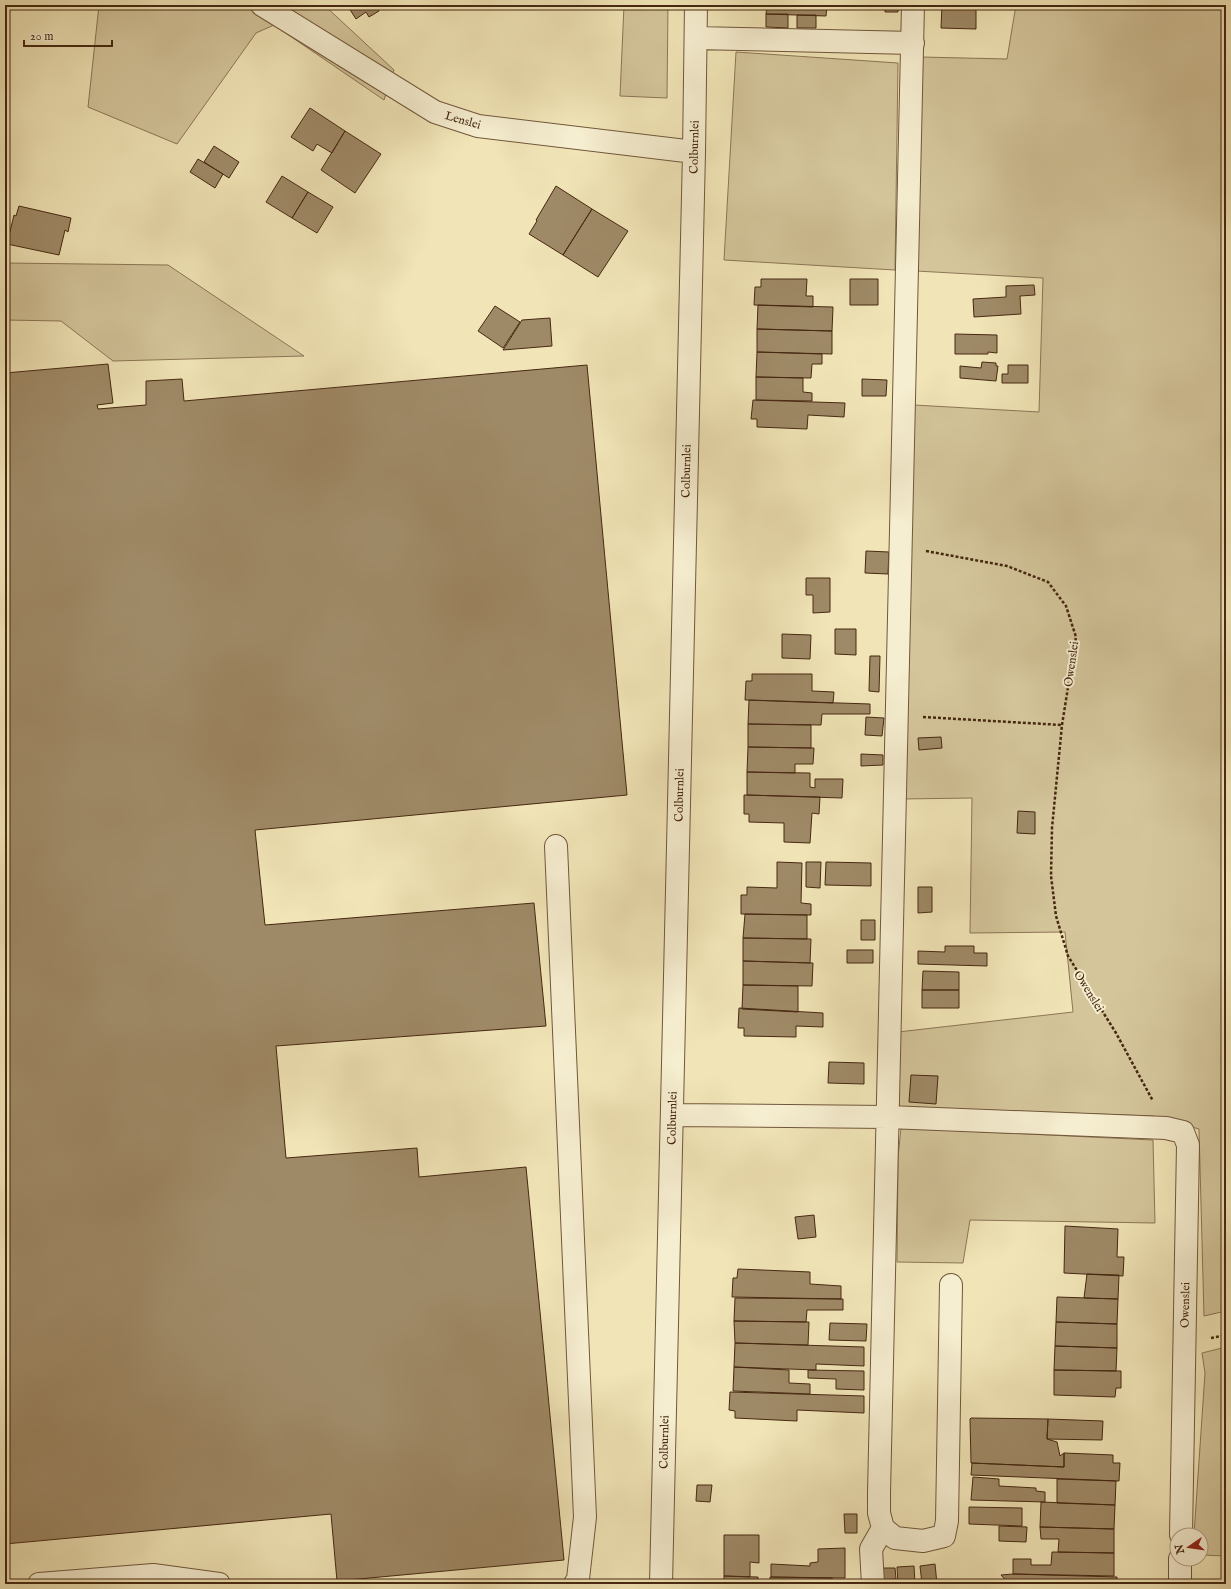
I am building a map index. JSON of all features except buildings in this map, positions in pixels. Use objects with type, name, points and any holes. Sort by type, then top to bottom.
[{"type":"street","name":"Lenslei","points":[[262,5],[435,112],[478,126],[694,152]]},
{"type":"street","name":"Colburnlei","points":[[661,1584],[694,152],[696,5]]},
{"type":"street","points":[[913,5],[879,1493],[879,1513],[883,1528],[895,1538],[922,1541],[944,1536],[947,1521],[951,1285]]},
{"type":"street","points":[[696,38],[913,44]]},
{"type":"street","points":[[556,846],[585,1518],[578,1579],[575,1584]]},
{"type":"street","points":[[672,1115],[888,1117],[1166,1128]]},
{"type":"street","name":"Owenslei","points":[[1166,1128],[1182,1132],[1188,1145],[1181,1527]]},
{"type":"street","points":[[873,1584],[871,1549],[883,1528]]},
{"type":"street","points":[[1180,1567],[1180,1584]]},
{"type":"street","points":[[39,1584],[153,1575],[219,1584]]},
{"type":"path","name":"Owenslei","points":[[900,546],[1007,566],[1048,582],[1066,606],[1076,637],[1062,725],[1052,828],[1051,876],[1056,916],[1068,956],[1116,1033],[1151,1095],[1166,1128]]},
{"type":"path","points":[[897,715],[1062,725]]},
{"type":"shaded area","points":[[99,5],[324,5],[394,70],[384,100],[274,25],[256,33],[177,144],[88,107]]},
{"type":"shaded area","points":[[624,5],[668,5],[667,98],[620,96]]},
{"type":"shaded area","points":[[1016,5],[1226,5],[1226,1311],[1204,1316],[1199,1129],[1153,1116],[899,1107],[898,1032],[1073,1012],[1065,932],[970,933],[972,798],[902,799],[914,405],[1039,412],[1043,278],[916,271],[921,57],[1007,59]]},
{"type":"shaded area","points":[[736,52],[898,63],[895,270],[724,260]]},
{"type":"shaded area","points":[[5,263],[168,265],[304,356],[113,361],[61,321],[5,320]]},
{"type":"shaded area","points":[[901,1128],[1153,1140],[1155,1223],[970,1220],[963,1263],[897,1262],[898,1158]]},
{"type":"shaded area","points":[[1226,1347],[1226,1556],[1209,1555],[1209,1527],[1195,1527],[1205,1373],[1202,1353]]}]
